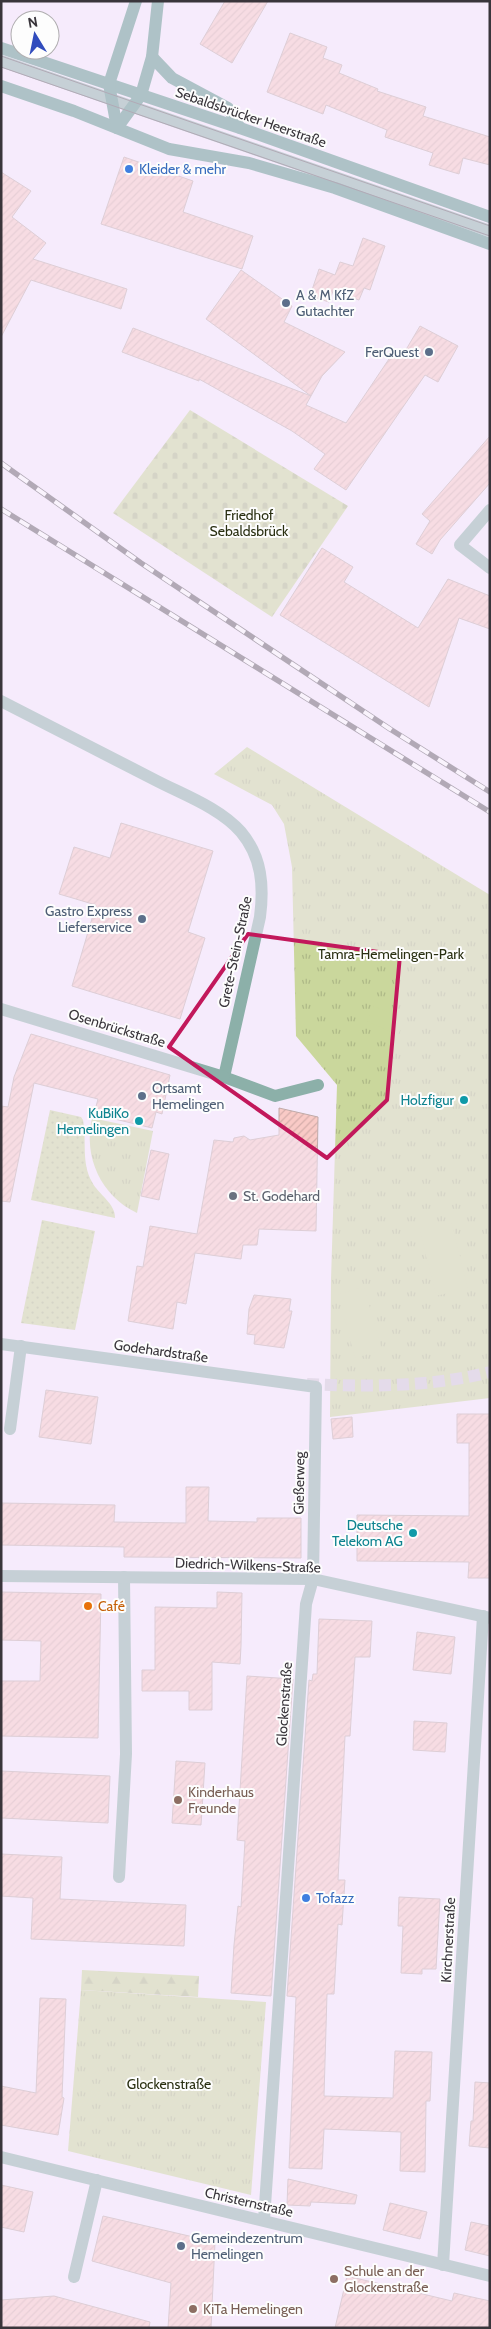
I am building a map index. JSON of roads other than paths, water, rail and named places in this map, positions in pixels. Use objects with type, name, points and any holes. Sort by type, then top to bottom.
[{"type":"main road","points":[[117,128],[109,84],[136,1]]},
{"type":"main road","points":[[117,128],[141,95],[152,57],[158,1]]},
{"type":"main road","name":"Sebaldsbrücker Heerstraße","points":[[1,48],[240,128],[490,217]]},
{"type":"main road","points":[[152,57],[172,78],[228,108],[240,128]]},
{"type":"main road","points":[[1,86],[169,149],[249,164],[335,188],[490,244]]},
{"type":"street","points":[[1,61],[490,231]]},
{"type":"street","points":[[490,510],[460,545],[490,568]]},
{"type":"street","name":"Grete-Stein-Straße","points":[[1,701],[194,800],[229,820],[242,833],[260,866],[263,893],[260,917],[224,1076]]},
{"type":"street","name":"Osenbrückstraße","points":[[1,1009],[224,1076]]},
{"type":"street","points":[[224,1076],[275,1096],[318,1085]]},
{"type":"street","name":"Godehardstraße","points":[[1,1344],[316,1387]]},
{"type":"street","points":[[10,1429],[21,1346]]},
{"type":"street","name":"Gießerweg","points":[[312,1579],[316,1387]]},
{"type":"street","name":"Diedrich-Wilkens-Straße","points":[[1,1576],[312,1579],[486,1617]]},
{"type":"street","points":[[118,1877],[126,1754],[124,1578]]},
{"type":"street","name":"Glockenstraße","points":[[264,2220],[306,1604],[312,1579]]},
{"type":"street","name":"Kirchnerstraße","points":[[443,2265],[486,1617]]},
{"type":"street","name":"Christernstraße","points":[[1,2156],[490,2276]]},
{"type":"street","points":[[74,2277],[98,2180]]},
{"type":"tunnel","points":[[307,1384],[399,1385],[445,1381],[490,1372]]},
{"type":"tram line","points":[[1,56],[490,226]]},
{"type":"tram line","points":[[1,67],[490,236]]},
{"type":"railway","points":[[1,463],[141,563],[390,729],[490,792]]},
{"type":"railway","points":[[1,509],[490,812]]},
{"type":"place","name":"Kleider & mehr","points":[[129,169]]},
{"type":"place","name":"A & M KfZ Gutachter","points":[[286,303]]},
{"type":"place","name":"FerQuest","points":[[429,352]]},
{"type":"place","name":"Gastro Express Lieferservice","points":[[142,919]]},
{"type":"place","name":"Ortsamt Hemelingen","points":[[142,1096]]},
{"type":"place","name":"Holzfigur","points":[[464,1100]]},
{"type":"place","name":"KuBiKo Hemelingen","points":[[139,1121]]},
{"type":"place","name":"St. Godehard","points":[[233,1196]]},
{"type":"place","name":"Deutsche Telekom AG","points":[[413,1533]]},
{"type":"place","name":"Café","points":[[88,1606]]},
{"type":"place","name":"Kinderhaus Freunde","points":[[178,1800]]},
{"type":"place","name":"Tofazz","points":[[306,1898]]},
{"type":"place","name":"Gemeindezentrum Hemelingen","points":[[181,2246]]},
{"type":"place","name":"Schule an der Glockenstraße","points":[[334,2279]]},
{"type":"place","name":"KiTa Hemelingen","points":[[193,2309]]},
{"type":"park label","name":"Friedhof Sebaldsbrück","points":[[249,524]]},
{"type":"park label","name":"Tamra-Hemelingen-Park","points":[[391,954]]}]
